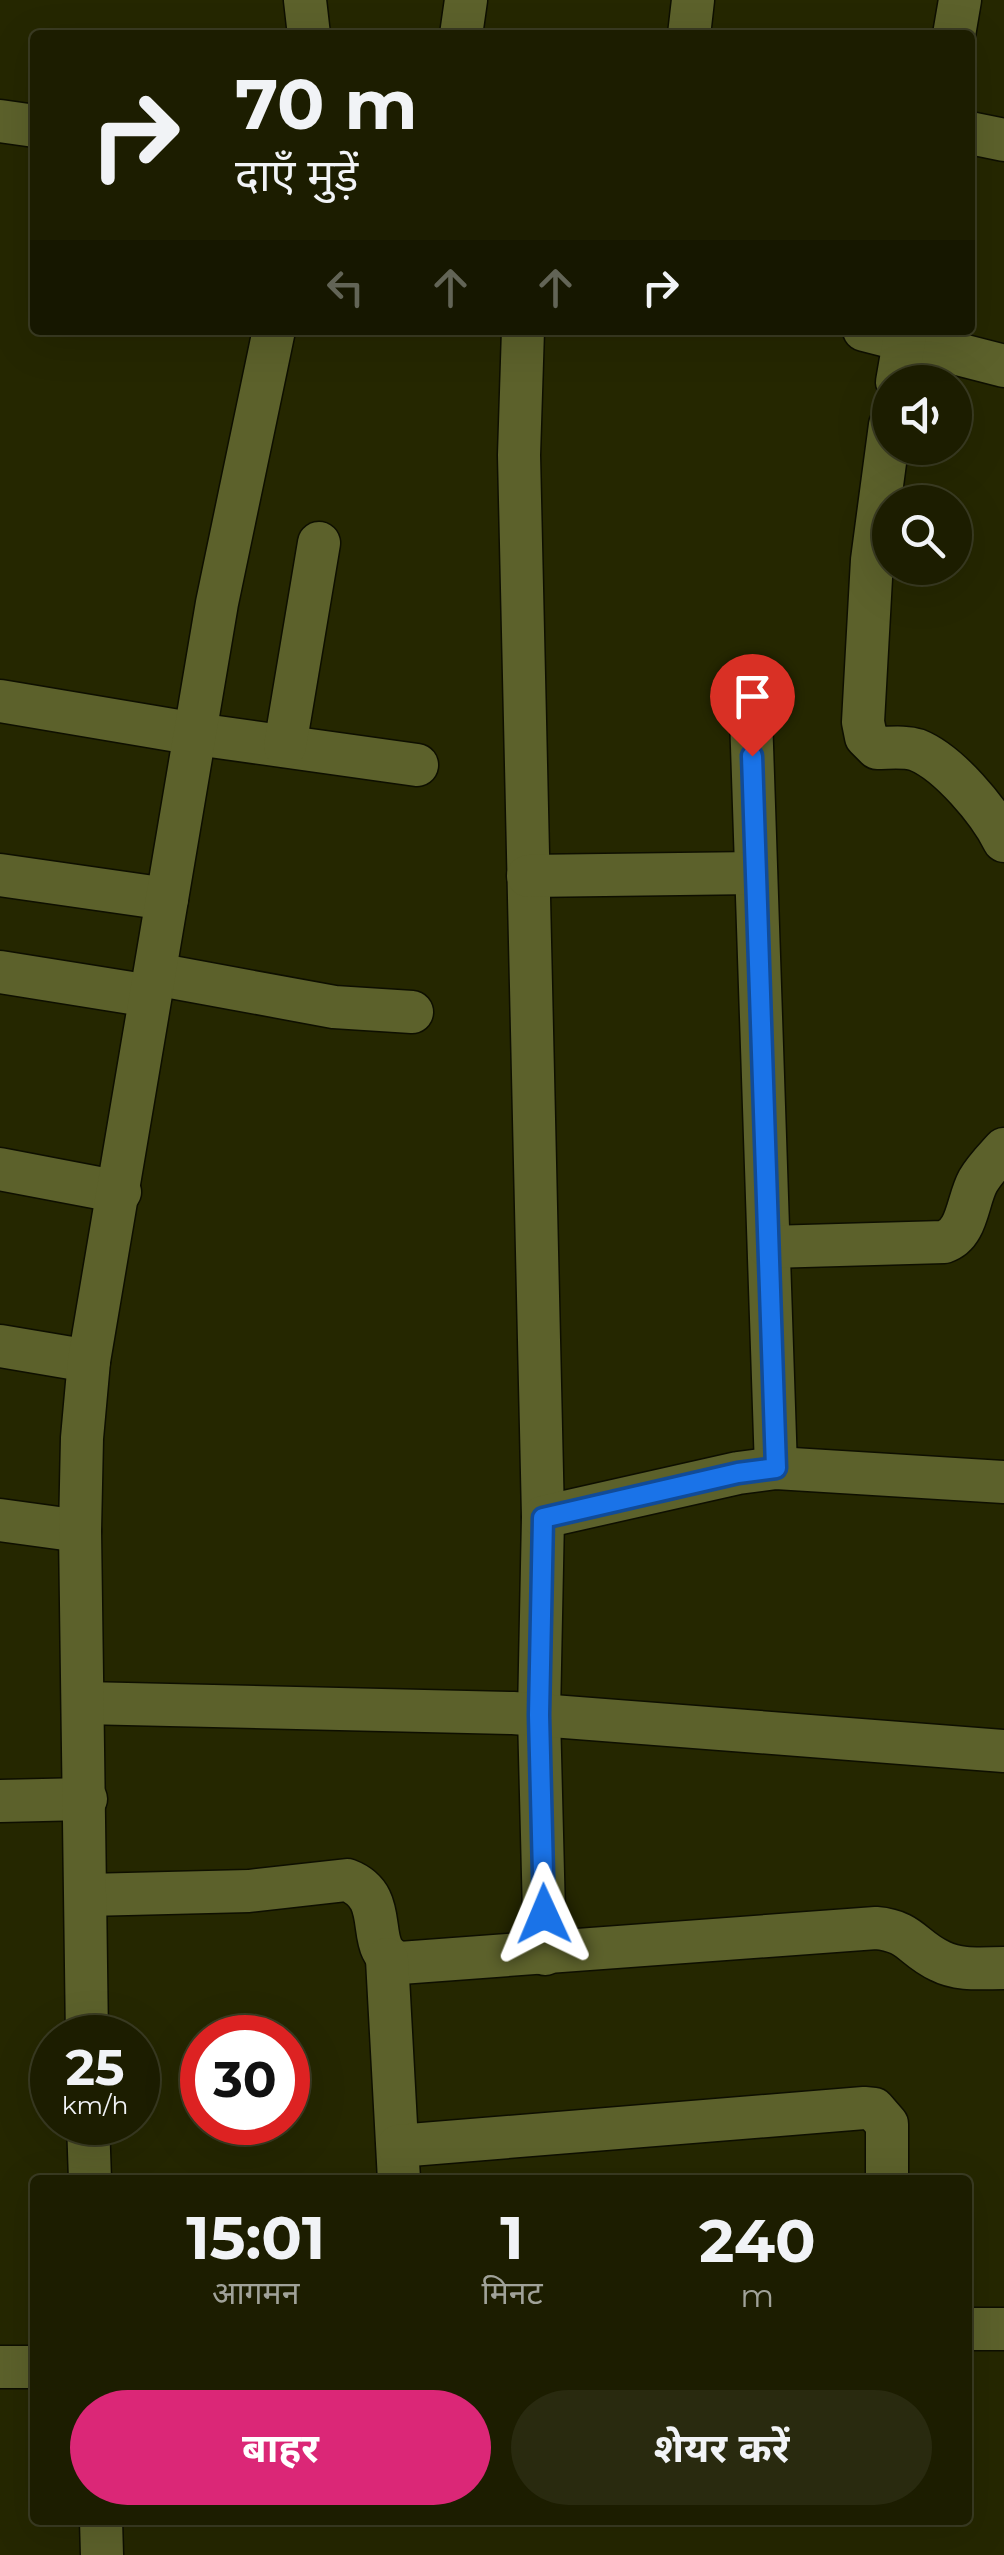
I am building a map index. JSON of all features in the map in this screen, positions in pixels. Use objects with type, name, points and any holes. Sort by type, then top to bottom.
[{"type":"street","points":[[306,0],[309,30]]},
{"type":"street","points":[[461,30],[466,0]]},
{"type":"street","points":[[689,30],[694,0]]},
{"type":"street","points":[[955,30],[960,0]]},
{"type":"street","points":[[0,121],[30,125]]},
{"type":"street","points":[[975,133],[1004,140]]},
{"type":"street","points":[[87,2015],[80,1531],[89,1361],[241,478],[273,335]]},
{"type":"street","points":[[524,335],[519,455],[543,1518],[539,1715],[545,1954]]},
{"type":"street","points":[[891,335],[895,365]]},
{"type":"street","points":[[898,335],[1004,366]]},
{"type":"street","points":[[885,465],[872,560],[863,722],[866,738],[878,748],[906,748],[930,758],[963,786],[996,824],[1004,842]]},
{"type":"street","points":[[285,746],[318,543]]},
{"type":"street","points":[[0,701],[417,765]]},
{"type":"street","points":[[751,716],[776,1468]]},
{"type":"street","points":[[528,876],[756,873]]},
{"type":"street","points":[[0,875],[168,899]]},
{"type":"street","points":[[0,972],[412,1012]]},
{"type":"street","points":[[768,1247],[952,1239],[962,1224],[976,1184],[1004,1149]]},
{"type":"street","points":[[0,1170],[120,1192]]},
{"type":"street","points":[[0,1346],[89,1361]]},
{"type":"street","points":[[543,1518],[738,1473],[776,1468],[1004,1482]]},
{"type":"street","points":[[0,1520],[80,1531]]},
{"type":"street","points":[[84,1704],[539,1715],[1004,1752]]},
{"type":"street","points":[[0,1801],[86,1798]]},
{"type":"street","points":[[87,1895],[233,1892],[347,1880],[362,1886],[371,1896],[381,1951],[387,1959],[400,1964],[876,1928],[900,1932],[943,1963],[961,1968],[1004,1968]]},
{"type":"street","points":[[387,1959],[399,2163],[864,2108],[874,2109],[887,2124],[887,2175]]},
{"type":"street","points":[[89,2145],[90,2175]]},
{"type":"street","points":[[972,2329],[1004,2330]]},
{"type":"street","points":[[0,2367],[30,2367]]},
{"type":"street","points":[[101,2525],[102,2555]]},
{"type":"route","points":[[544,1914],[539,1715],[543,1518],[738,1473],[776,1468],[752,756]]}]
